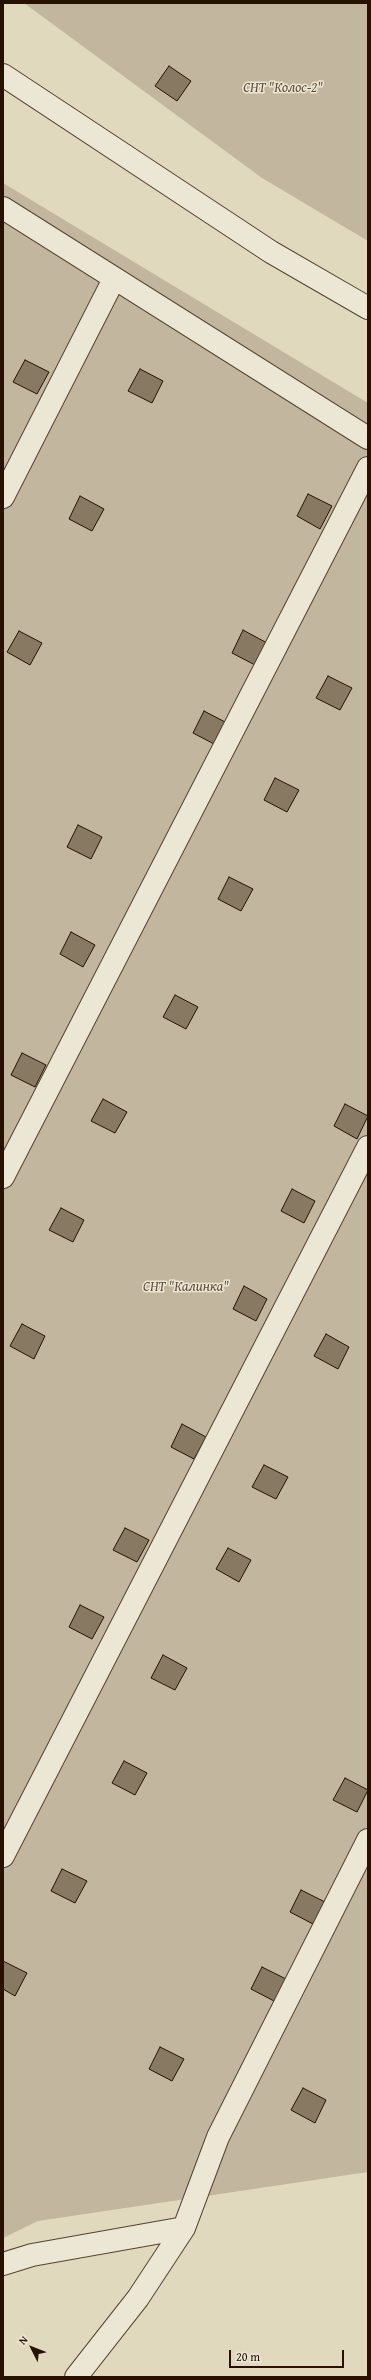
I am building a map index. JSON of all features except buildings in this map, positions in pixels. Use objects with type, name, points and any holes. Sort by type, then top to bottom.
[{"type":"street","points":[[3,75],[271,252],[368,308]]},
{"type":"street","points":[[3,208],[368,438]]},
{"type":"street","points":[[3,497],[114,279]]},
{"type":"street","points":[[3,1177],[368,468]]},
{"type":"street","points":[[3,1856],[368,1147]]},
{"type":"street","points":[[76,2377],[138,2298],[184,2228],[218,2137],[368,1840]]},
{"type":"street","points":[[3,2264],[32,2255],[184,2228]]},
{"type":"green space","name":"СНТ \"Колос-2\"","points":[[24,3],[368,3],[368,241],[262,178]]},
{"type":"green space","name":"СНТ \"Калинка\"","points":[[3,183],[368,403],[368,2172],[38,2221],[3,2238]]}]
